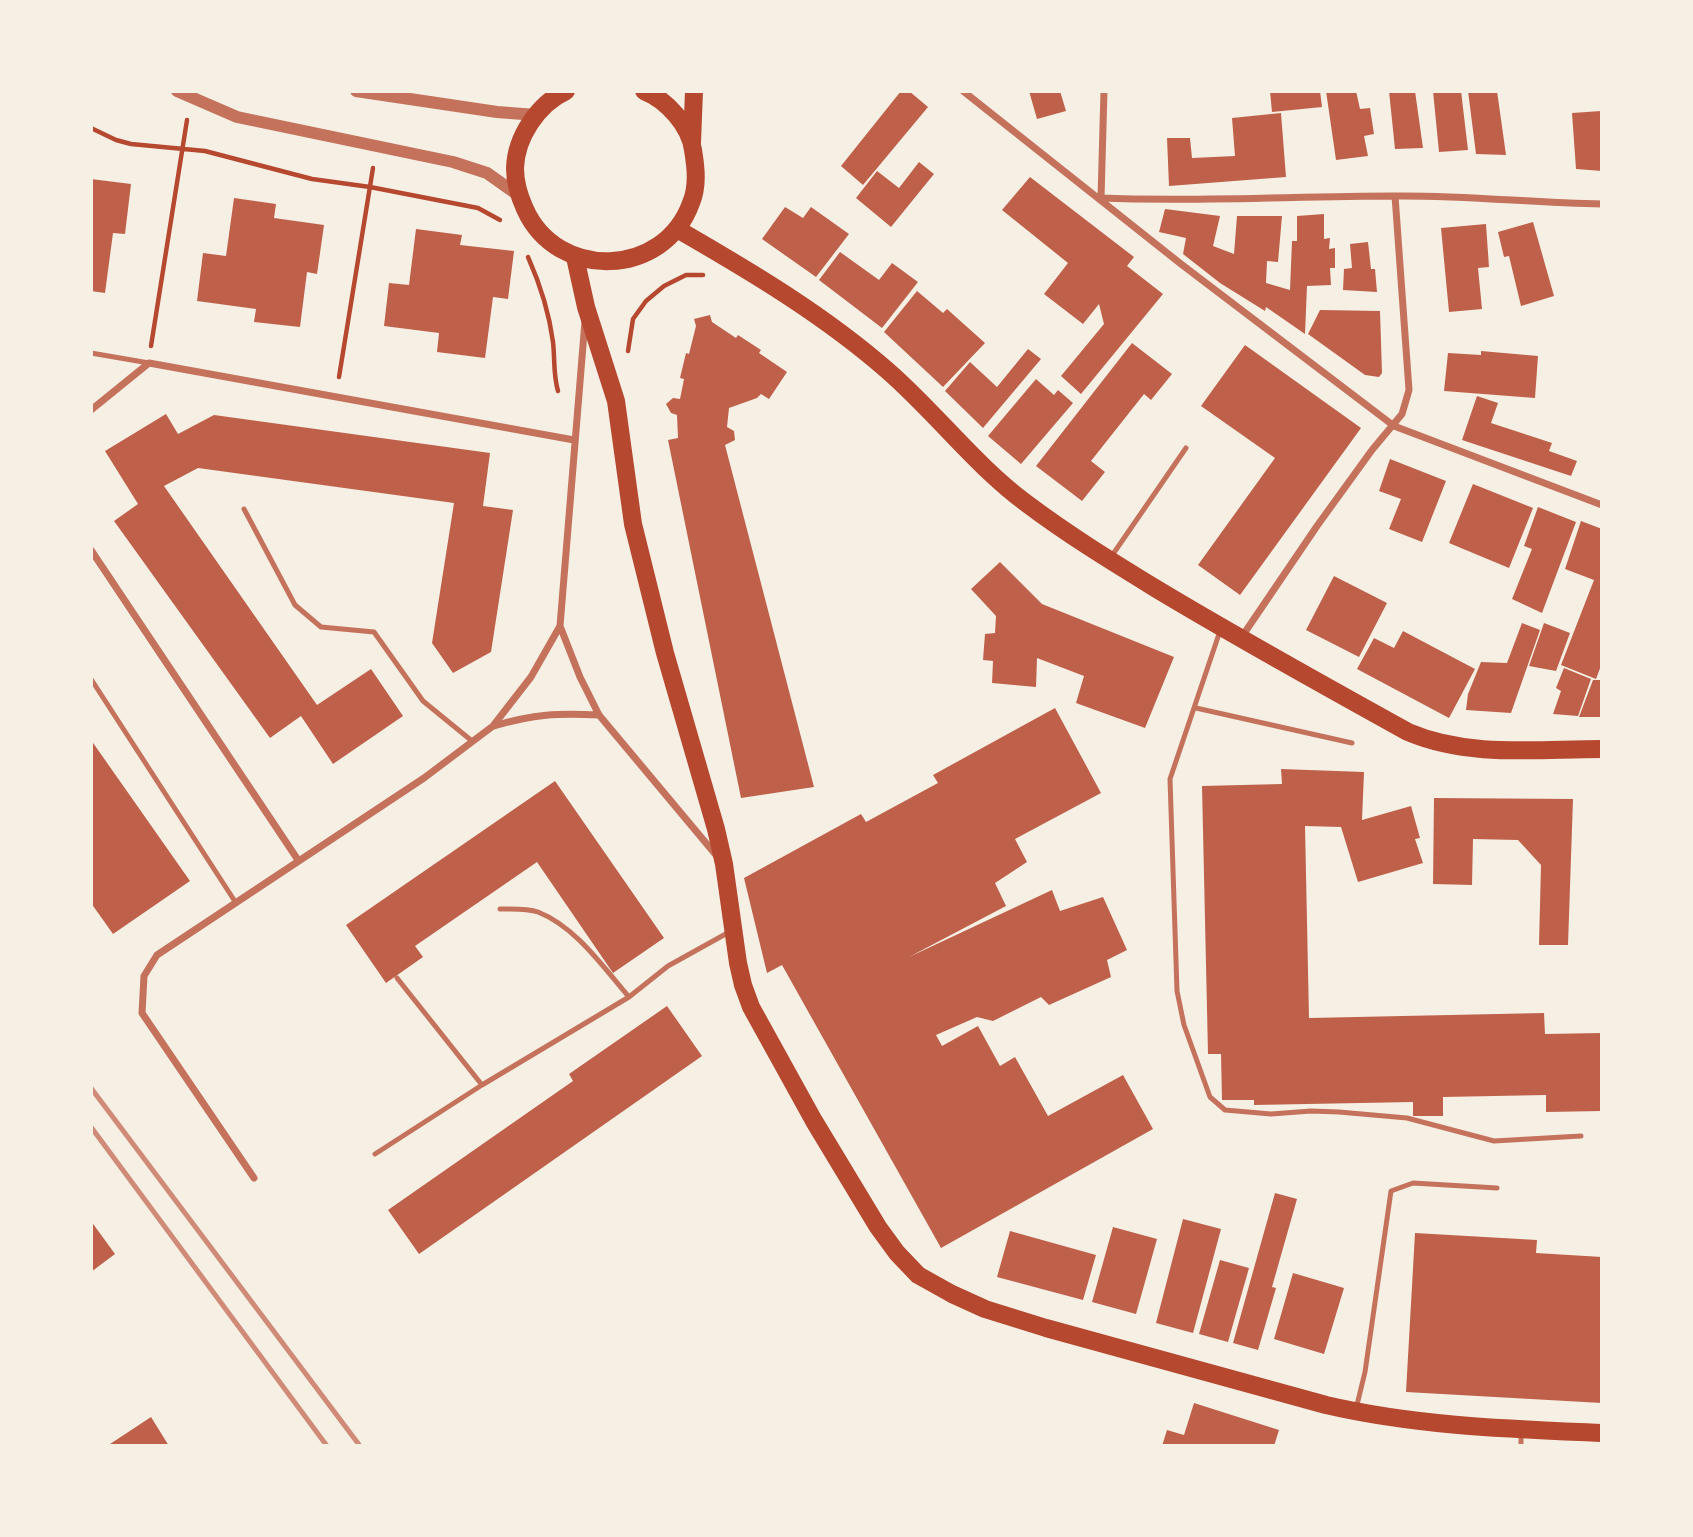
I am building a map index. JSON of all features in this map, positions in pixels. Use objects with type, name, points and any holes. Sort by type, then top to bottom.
[{"type":"main road","points":[[564,91],[536,115],[522,139],[515,167],[518,195],[530,221],[550,243],[575,257],[603,262],[630,259],[656,247],[677,229],[691,202],[697,173],[692,143],[694,91]]},
{"type":"main road","points":[[645,91],[653,94],[677,115],[692,143]]},
{"type":"main road","points":[[677,229],[757,276],[854,343],[889,372],[1001,484],[1052,523],[1221,628],[1408,733],[1429,741],[1466,749],[1602,749]]},
{"type":"main road","points":[[575,257],[586,307],[616,401],[633,524],[664,653],[716,829],[724,864],[738,963],[751,1007],[814,1121],[878,1227],[897,1253],[918,1275],[985,1309],[1355,1412],[1521,1438],[1602,1433]]},
{"type":"street","points":[[177,91],[237,117],[453,162],[487,173],[518,195]]},
{"type":"street","points":[[356,91],[497,112],[536,115]]},
{"type":"street","points":[[962,91],[1101,198],[1181,264],[1394,426],[1602,505]]},
{"type":"street","points":[[1101,198],[1104,91]]},
{"type":"street","points":[[1101,198],[1182,200],[1395,195],[1602,204]]},
{"type":"street","points":[[1241,639],[1317,526],[1372,450],[1402,414],[1409,390],[1395,195]]},
{"type":"street","points":[[254,1178],[142,1013],[144,976],[158,955],[424,778],[493,726],[531,677],[560,626],[586,307]]},
{"type":"street","points":[[91,410],[149,363],[574,440]]},
{"type":"street","points":[[91,550],[299,860]]},
{"type":"street","points":[[560,626],[580,677],[599,715],[724,864]]},
{"type":"street","points":[[493,726],[528,716],[565,713],[599,715]]},
{"type":"lane","points":[[91,353],[149,363]]},
{"type":"lane","points":[[1109,560],[1186,448]]},
{"type":"lane","points":[[244,509],[295,606],[321,627],[374,632],[423,701],[472,741]]},
{"type":"lane","points":[[1221,628],[1170,779],[1177,991],[1184,1025],[1210,1097],[1226,1110],[1271,1114],[1339,1112],[1407,1118],[1494,1141],[1581,1136]]},
{"type":"lane","points":[[91,679],[236,903]]},
{"type":"lane","points":[[1196,708],[1352,743]]},
{"type":"lane","points":[[500,909],[536,911],[561,924],[629,997]]},
{"type":"lane","points":[[375,1154],[482,1085],[629,997],[668,966],[733,930]]},
{"type":"lane","points":[[397,978],[482,1085]]},
{"type":"lane","points":[[1355,1412],[1365,1372],[1391,1191],[1413,1183],[1497,1188]]},
{"type":"path","points":[[149,363],[191,98]]},
{"type":"path","points":[[91,128],[116,141],[205,150],[312,179],[370,187],[478,208],[498,218],[508,227]]},
{"type":"path","points":[[335,397],[377,146]]},
{"type":"path","points":[[527,256],[548,310],[553,344],[553,376],[560,399],[578,400]]},
{"type":"path","points":[[627,354],[633,319],[646,301],[664,286],[686,275],[706,275]]},
{"type":"building","points":[[901,91],[909,91],[928,107],[863,185],[841,166]]},
{"type":"building","points":[[1029,91],[1060,91],[1066,111],[1037,119]]},
{"type":"building","points":[[1270,91],[1320,91],[1322,107],[1272,112]]},
{"type":"building","points":[[1326,91],[1356,91],[1360,109],[1370,108],[1374,134],[1364,136],[1368,156],[1336,160]]},
{"type":"building","points":[[1389,91],[1415,91],[1423,148],[1395,149]]},
{"type":"building","points":[[1433,91],[1461,91],[1468,150],[1439,152]]},
{"type":"building","points":[[1468,91],[1497,91],[1506,155],[1476,154]]},
{"type":"building","points":[[1601,111],[1602,171],[1576,169],[1572,113]]},
{"type":"building","points":[[1281,113],[1286,177],[1169,186],[1167,138],[1190,138],[1192,158],[1235,156],[1232,118]]},
{"type":"building","points":[[919,162],[934,174],[891,227],[856,198],[877,171],[899,188]]},
{"type":"building","points":[[1030,177],[1134,257],[1127,266],[1163,294],[1081,394],[1061,376],[1104,324],[1099,304],[1083,324],[1044,294],[1068,263],[1002,210]]},
{"type":"building","points":[[91,179],[131,184],[125,234],[113,233],[105,293],[91,291]]},
{"type":"building","points":[[234,198],[276,204],[274,218],[324,225],[317,274],[307,272],[300,327],[254,322],[256,309],[197,301],[203,253],[226,256]]},
{"type":"building","points":[[785,207],[803,218],[811,207],[849,234],[816,277],[762,239]]},
{"type":"building","points":[[1165,209],[1220,216],[1213,246],[1234,254],[1237,216],[1282,216],[1278,262],[1267,261],[1266,283],[1290,290],[1292,241],[1297,241],[1297,216],[1324,214],[1324,239],[1330,238],[1329,249],[1335,248],[1335,268],[1330,268],[1331,285],[1307,286],[1305,334],[1266,307],[1265,311],[1220,283],[1183,254],[1186,238],[1159,232]]},
{"type":"building","points":[[1533,222],[1554,296],[1521,306],[1509,256],[1504,257],[1498,232]]},
{"type":"building","points":[[1486,224],[1489,267],[1478,268],[1482,309],[1449,312],[1441,228]]},
{"type":"building","points":[[416,229],[462,235],[460,245],[514,251],[508,299],[493,297],[485,358],[437,352],[439,333],[384,326],[389,283],[409,285]]},
{"type":"building","points":[[1368,242],[1371,269],[1375,269],[1377,292],[1343,290],[1344,269],[1352,268],[1350,244]]},
{"type":"building","points":[[840,252],[879,280],[892,263],[918,282],[882,328],[819,280]]},
{"type":"building","points":[[917,291],[943,313],[947,309],[985,343],[943,387],[884,332]]},
{"type":"building","points":[[1320,310],[1380,311],[1382,373],[1379,377],[1365,375],[1308,334]]},
{"type":"building","points":[[710,315],[712,322],[761,350],[759,353],[787,372],[769,399],[761,394],[729,408],[727,427],[734,431],[735,440],[725,445],[814,787],[741,798],[668,440],[678,438],[677,415],[671,413],[666,404],[673,398],[680,399],[684,379],[680,378],[696,326],[694,319]]},
{"type":"building","points":[[1132,343],[1172,374],[1151,400],[1144,394],[1091,461],[1105,472],[1082,501],[1036,466]]},
{"type":"building","points":[[1245,345],[1361,428],[1240,595],[1198,565],[1275,458],[1201,406]]},
{"type":"building","points":[[1028,349],[1041,359],[983,428],[945,391],[970,362],[997,387]]},
{"type":"building","points":[[1481,351],[1538,356],[1535,398],[1444,391],[1448,353],[1481,355]]},
{"type":"building","points":[[1036,379],[1054,395],[1058,390],[1073,403],[1021,464],[988,436]]},
{"type":"building","points":[[1477,396],[1498,403],[1491,423],[1552,443],[1549,451],[1577,461],[1571,476],[1462,440]]},
{"type":"building","points":[[166,414],[178,434],[214,415],[490,453],[483,506],[513,510],[491,652],[453,673],[432,643],[454,503],[198,468],[164,486],[317,705],[371,669],[403,716],[333,764],[301,716],[270,738],[114,521],[138,504],[105,451]]},
{"type":"building","points":[[1390,459],[1446,481],[1422,542],[1389,529],[1401,499],[1379,491]]},
{"type":"building","points":[[1473,484],[1533,508],[1509,568],[1449,543]]},
{"type":"building","points":[[1538,507],[1576,522],[1542,613],[1512,599],[1532,549],[1524,546]]},
{"type":"building","points":[[1581,521],[1602,529],[1602,663],[1596,679],[1561,665],[1594,580],[1565,569]]},
{"type":"building","points":[[1000,562],[1042,604],[1174,657],[1145,728],[1076,703],[1084,676],[1037,658],[1036,687],[992,683],[993,661],[983,660],[985,634],[995,633],[996,616],[971,589]]},
{"type":"building","points":[[1334,576],[1387,603],[1359,657],[1306,630]]},
{"type":"building","points":[[1522,623],[1540,630],[1511,713],[1466,710],[1468,694],[1481,662],[1507,663]]},
{"type":"building","points":[[1544,623],[1570,633],[1556,671],[1529,666]]},
{"type":"building","points":[[1403,631],[1475,669],[1449,718],[1357,669],[1374,638],[1394,648]]},
{"type":"building","points":[[1564,668],[1591,679],[1578,716],[1553,714],[1561,691],[1556,688]]},
{"type":"building","points":[[1593,680],[1602,680],[1602,717],[1579,717]]},
{"type":"building","points":[[1055,708],[1101,793],[1015,839],[1027,862],[995,883],[1006,906],[909,957],[1052,890],[1060,911],[1103,897],[1127,950],[1107,960],[1111,977],[1049,1005],[1041,997],[993,1021],[977,1017],[936,1035],[942,1046],[978,1026],[1000,1066],[1015,1057],[1048,1116],[1123,1075],[1153,1129],[941,1248],[782,965],[767,973],[744,878],[861,814],[866,822],[938,783],[933,775]]},
{"type":"building","points":[[91,740],[190,881],[113,934],[91,903]]},
{"type":"building","points":[[1281,769],[1364,772],[1362,820],[1411,806],[1420,838],[1415,839],[1423,863],[1358,882],[1341,827],[1305,826],[1309,1018],[1544,1013],[1545,1034],[1602,1033],[1602,1111],[1546,1112],[1546,1095],[1443,1097],[1443,1116],[1413,1116],[1413,1102],[1254,1105],[1254,1100],[1222,1100],[1221,1054],[1208,1054],[1202,786],[1282,784]]},
{"type":"building","points":[[555,781],[664,938],[613,973],[537,862],[415,946],[423,957],[386,983],[346,925]]},
{"type":"building","points":[[1434,798],[1573,799],[1568,945],[1539,945],[1541,865],[1518,840],[1473,839],[1472,885],[1433,884]]},
{"type":"building","points":[[667,1006],[702,1056],[419,1254],[388,1210],[573,1081],[569,1074]]},
{"type":"building","points":[[1275,1193],[1297,1199],[1272,1287],[1276,1288],[1258,1350],[1233,1343]]},
{"type":"building","points":[[1183,1219],[1221,1229],[1193,1333],[1156,1323]]},
{"type":"building","points":[[91,1221],[115,1254],[91,1272]]},
{"type":"building","points":[[1113,1227],[1157,1239],[1136,1314],[1092,1302]]},
{"type":"building","points":[[1010,1231],[1096,1255],[1083,1300],[997,1277]]},
{"type":"building","points":[[1415,1233],[1537,1240],[1536,1253],[1602,1257],[1602,1403],[1406,1392]]},
{"type":"building","points":[[1220,1260],[1249,1268],[1228,1342],[1199,1334]]},
{"type":"building","points":[[1293,1273],[1344,1288],[1324,1354],[1274,1339]]},
{"type":"building","points":[[1194,1403],[1279,1430],[1274,1446],[1162,1446],[1167,1430],[1184,1435]]},
{"type":"building","points":[[151,1417],[169,1446],[107,1446]]},
{"type":"railway","points":[[91,1088],[360,1446]]},
{"type":"railway","points":[[91,1127],[327,1446]]}]
